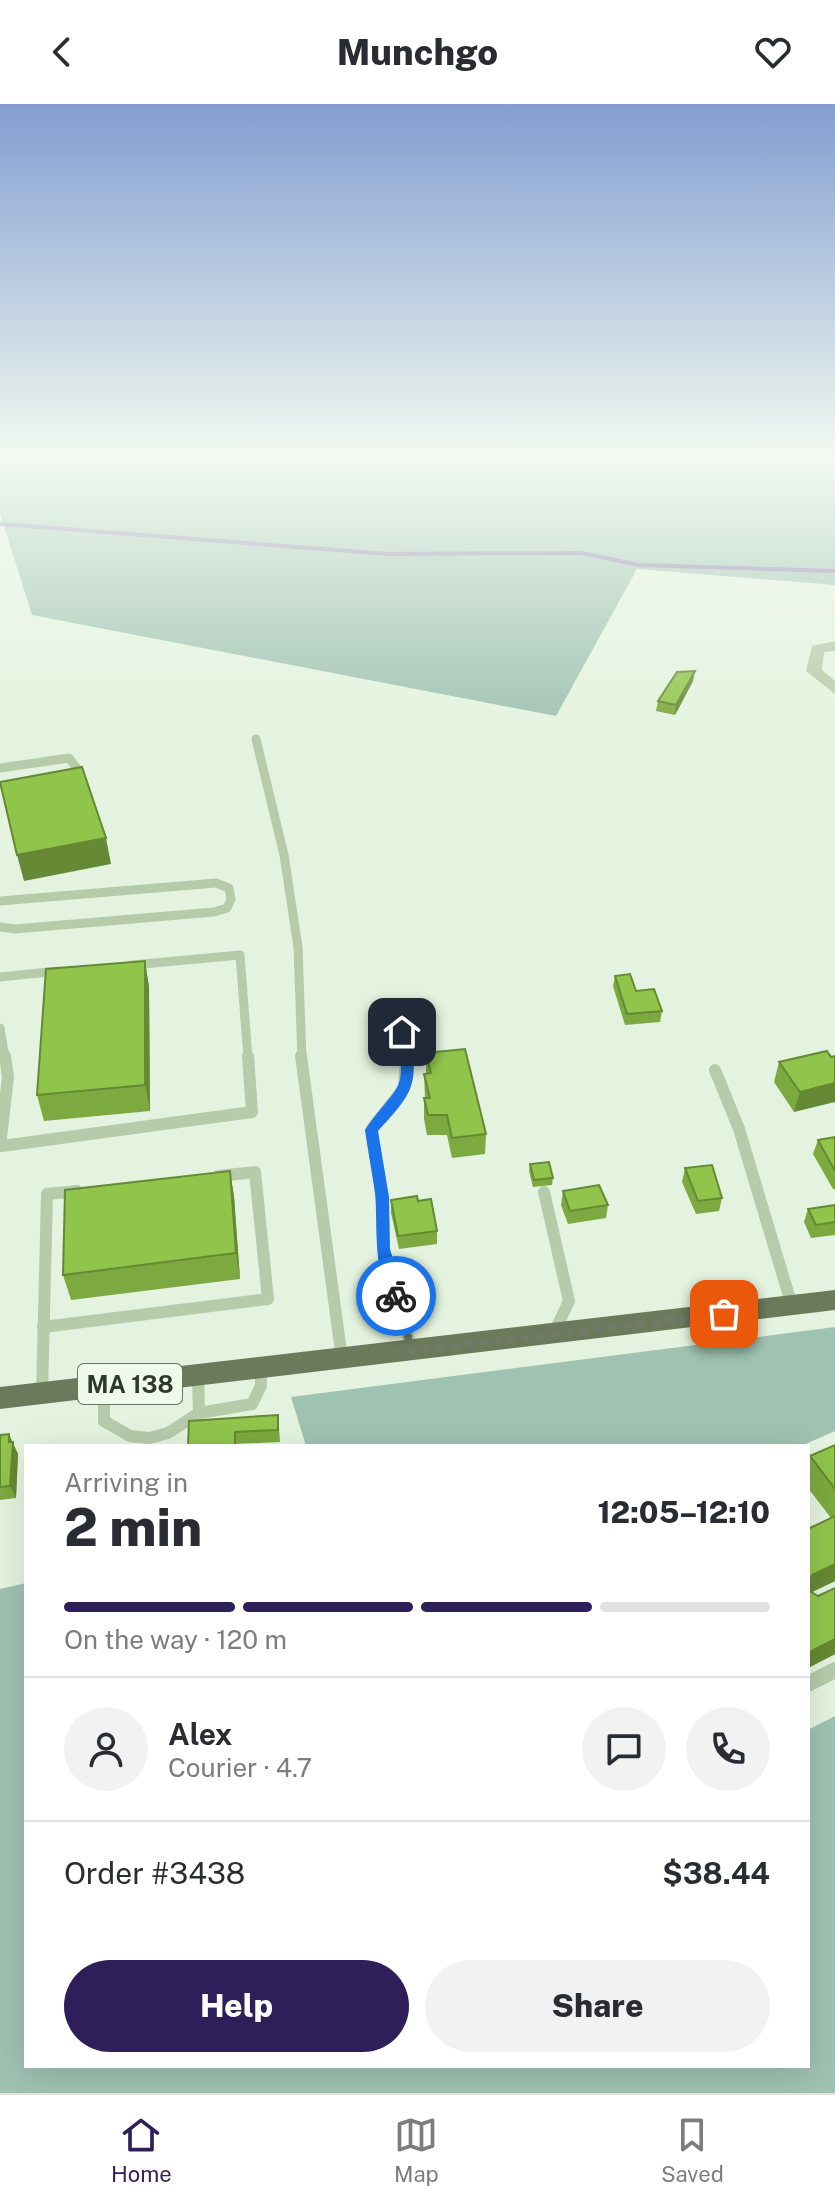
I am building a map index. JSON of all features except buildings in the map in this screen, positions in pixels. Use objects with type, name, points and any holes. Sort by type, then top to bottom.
[{"type":"main road","name":"MA 138","points":[[0,1398],[835,1300]]},
{"type":"street","points":[[835,646],[817,649],[814,671],[835,689]]},
{"type":"lane","points":[[256,739],[284,855],[298,947],[301,1054],[342,1359]]},
{"type":"lane","points":[[0,768],[59,758],[76,763],[75,775],[52,782]]},
{"type":"lane","points":[[0,901],[216,883],[229,888],[231,899],[227,908],[214,912],[15,929],[0,927]]},
{"type":"lane","points":[[0,1028],[8,1077],[1,1146],[252,1112],[240,955],[111,967]]},
{"type":"lane","points":[[0,977],[79,969]]},
{"type":"lane","points":[[402,1032],[410,1068],[404,1095],[371,1130],[382,1197],[383,1249],[412,1351]]},
{"type":"lane","points":[[715,1070],[739,1129],[792,1306]]},
{"type":"lane","points":[[43,1327],[268,1299],[255,1172],[211,1177]]},
{"type":"lane","points":[[42,1393],[47,1194],[92,1189]]},
{"type":"lane","points":[[544,1192],[552,1242],[569,1301],[554,1334]]},
{"type":"lane","points":[[104,1387],[104,1421],[123,1436],[159,1435],[199,1413],[249,1406],[258,1399],[262,1388],[261,1369]]},
{"type":"lane","points":[[198,1376],[199,1413]]},
{"type":"lane","points":[[810,1683],[835,1670]]},
{"type":"green space","points":[[12,551],[835,551],[835,585],[637,569],[556,716],[32,615]]},
{"type":"green space","points":[[835,1327],[835,1431],[806,1444],[305,1444],[291,1397]]},
{"type":"green space","points":[[24,1583],[24,2068],[810,2068],[810,1729],[835,1716],[835,2093],[0,2093],[0,1589]]},
{"type":"waterway","points":[[347,551],[388,554],[581,553],[639,565],[835,571]]},
{"type":"way so far","points":[[396,1296],[412,1351],[724,1314]]},
{"type":"route","points":[[396,1296],[380,1230],[382,1197],[371,1130],[404,1095],[410,1068],[402,1032]]}]
